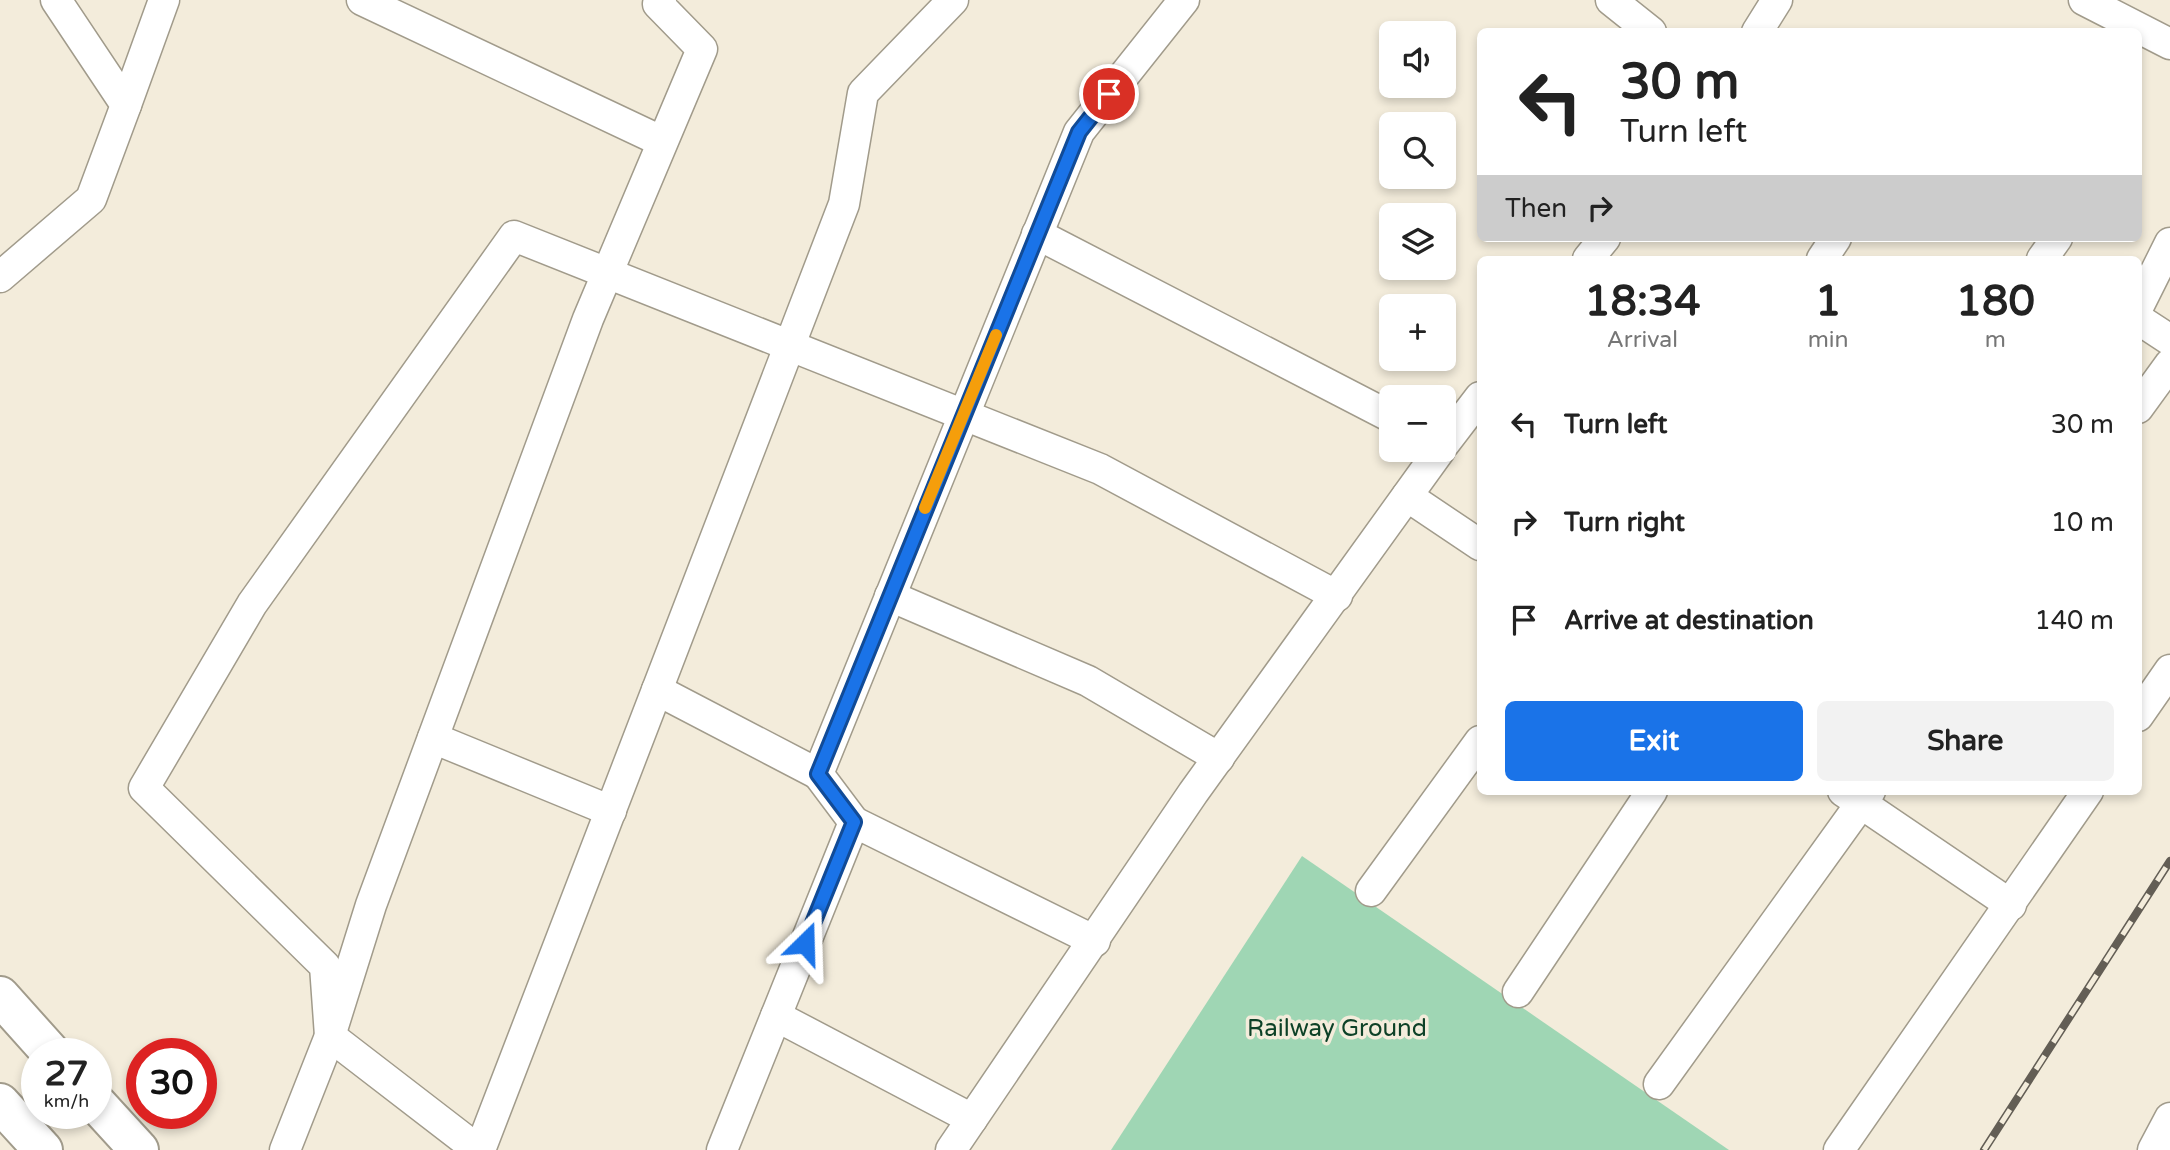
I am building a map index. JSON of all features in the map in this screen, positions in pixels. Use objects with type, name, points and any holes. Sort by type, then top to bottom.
[{"type":"highway","points":[[0,996],[38,1038]]},
{"type":"highway","points":[[0,1103],[43,1150]]},
{"type":"highway","points":[[112,1120],[139,1150]]},
{"type":"street","points":[[55,0],[126,104]]},
{"type":"street","points":[[0,277],[91,199],[164,0]]},
{"type":"street","points":[[362,0],[661,141]]},
{"type":"street","points":[[285,1150],[330,1036],[371,905],[607,273],[702,50],[658,4],[661,0]]},
{"type":"street","points":[[954,0],[863,93],[844,204],[790,346],[611,811],[479,1150],[330,1036],[325,966],[145,788],[252,604],[514,236],[790,346],[963,414],[1100,470],[1337,596]]},
{"type":"street","points":[[818,774],[1079,132],[1184,0]]},
{"type":"street","points":[[1611,0],[1646,28]]},
{"type":"street","points":[[1760,28],[1777,0]]},
{"type":"street","points":[[2084,0],[2139,28]]},
{"type":"street","points":[[2142,30],[2170,44]]},
{"type":"street","points":[[1037,234],[1379,411]]},
{"type":"street","points":[[1590,256],[1602,242]]},
{"type":"street","points":[[2142,299],[2170,243]]},
{"type":"street","points":[[2142,322],[2170,341]]},
{"type":"street","points":[[2142,402],[2170,364]]},
{"type":"street","points":[[1456,428],[1477,401]]},
{"type":"street","points":[[951,1150],[1219,758],[1431,462]]},
{"type":"street","points":[[1407,496],[1477,543]]},
{"type":"street","points":[[890,596],[1088,681],[1219,758]]},
{"type":"street","points":[[2142,710],[2170,670]]},
{"type":"street","points":[[657,690],[818,774],[854,822],[1095,941]]},
{"type":"street","points":[[433,738],[611,811]]},
{"type":"street","points":[[1371,891],[1477,745]]},
{"type":"street","points":[[1518,992],[1649,795]]},
{"type":"street","points":[[1659,1084],[1858,795],[2011,905]]},
{"type":"street","points":[[1839,1150],[2085,795]]},
{"type":"street","points":[[722,1150],[854,822]]},
{"type":"street","points":[[776,1016],[972,1119]]},
{"type":"street","points":[[2153,1150],[2170,1118]]},
{"type":"green space","name":"Railway Ground","points":[[1302,856],[1729,1150],[1111,1150]]},
{"type":"railway","points":[[1984,1150],[2170,861]]},
{"type":"slow traffic","points":[[925,508],[996,335]]},
{"type":"route","points":[[805,943],[854,822],[818,774],[1079,132],[1109,94]]}]
